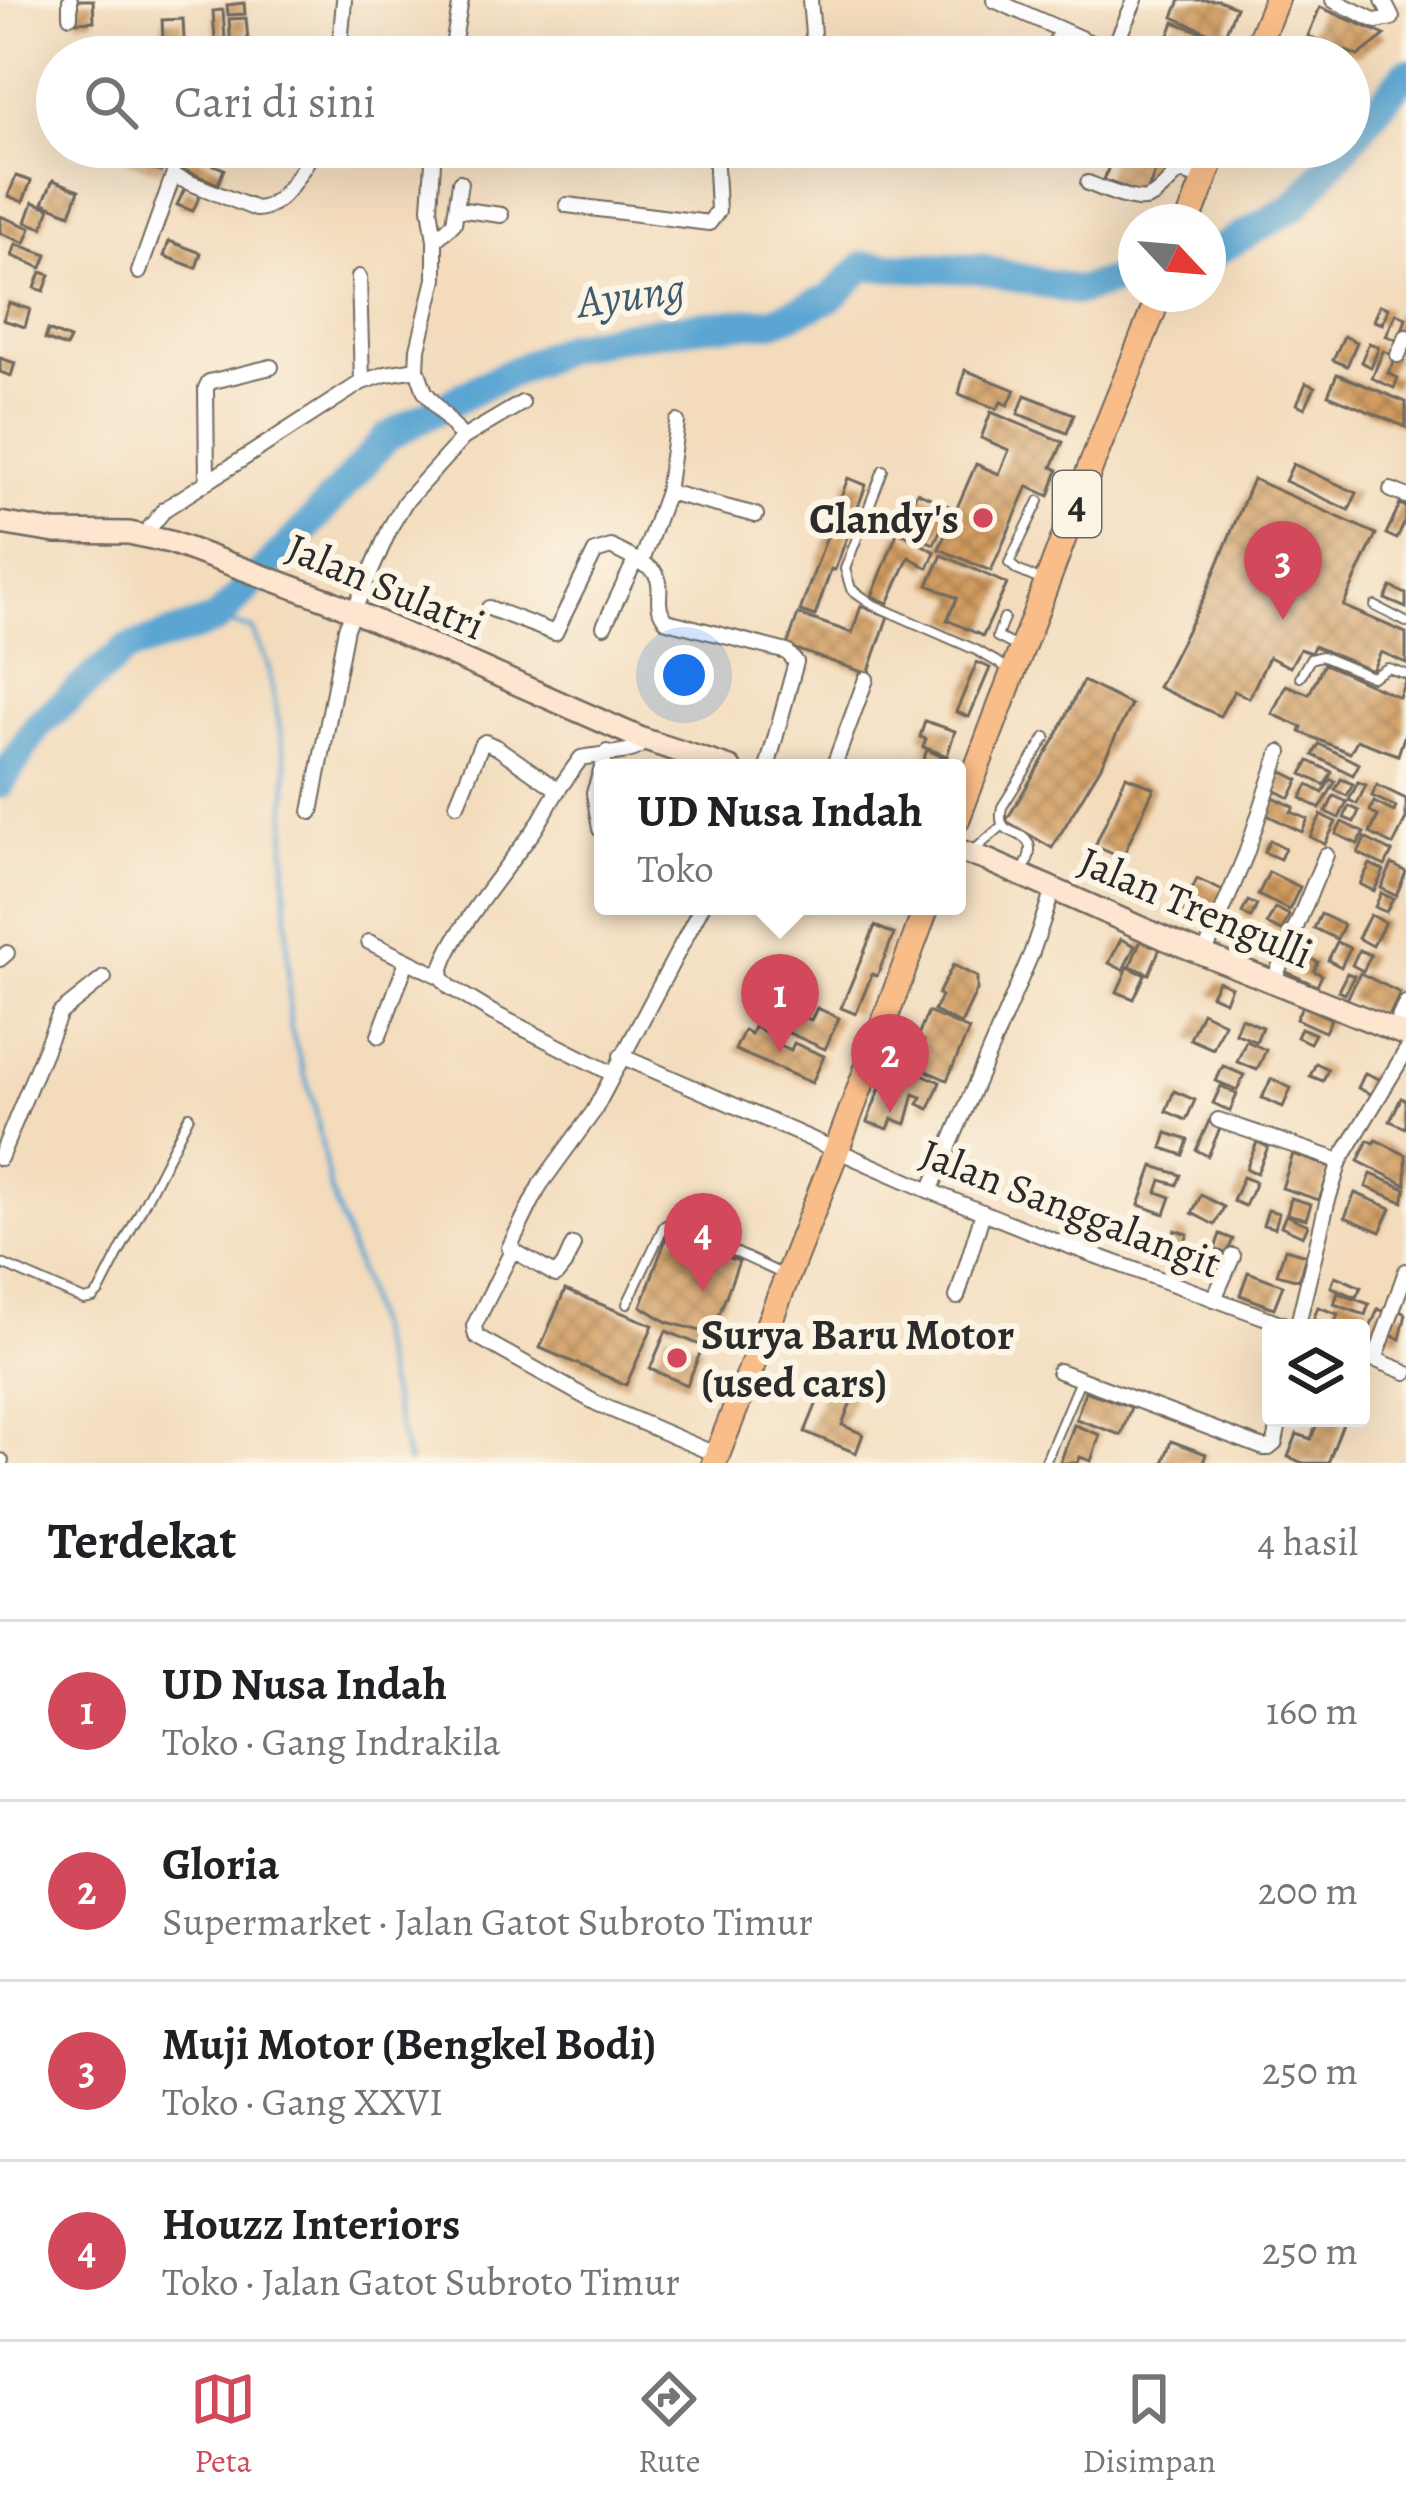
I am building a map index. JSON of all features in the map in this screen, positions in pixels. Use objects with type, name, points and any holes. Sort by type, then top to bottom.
[{"type":"highway","points":[[1261,36],[1276,0]]},
{"type":"highway","points":[[1195,204],[1209,168]]},
{"type":"highway","name":"4","points":[[966,796],[1153,312]]},
{"type":"highway","points":[[716,1459],[923,915]]},
{"type":"main road","name":"Jalan Sulatri","points":[[0,523],[55,532],[143,536],[200,552],[328,600],[642,739],[703,759]]},
{"type":"main road","name":"Jalan Trengulli","points":[[966,853],[1400,1033]]},
{"type":"street","points":[[341,36],[344,0]]},
{"type":"street","points":[[455,36],[461,0]]},
{"type":"street","points":[[811,0],[814,36]]},
{"type":"street","points":[[994,0],[1076,36]]},
{"type":"street","points":[[1122,36],[1136,0]]},
{"type":"street","points":[[1383,0],[1400,22]]},
{"type":"street","points":[[1339,1],[1376,20],[1400,22]]},
{"type":"street","points":[[139,272],[172,176],[256,209],[278,201],[301,168]]},
{"type":"street","points":[[433,168],[435,279],[416,369],[425,392],[464,438]]},
{"type":"street","points":[[567,205],[709,224],[718,211],[716,168]]},
{"type":"street","points":[[1088,183],[1138,200],[1149,198],[1181,171],[1201,187]]},
{"type":"street","points":[[435,240],[452,228],[460,182]]},
{"type":"street","points":[[457,209],[501,215]]},
{"type":"street","points":[[359,277],[362,382]]},
{"type":"street","points":[[1398,355],[1406,337]]},
{"type":"street","points":[[207,481],[209,382],[271,367]]},
{"type":"street","points":[[143,536],[165,509],[362,382],[416,369]]},
{"type":"street","points":[[311,812],[346,628],[405,502],[464,438],[522,403]]},
{"type":"street","points":[[604,626],[638,563],[667,492],[677,422]]},
{"type":"street","points":[[667,492],[756,514]]},
{"type":"street","points":[[489,608],[556,633],[595,551],[611,547],[654,571],[662,618],[787,652],[794,658],[769,759]]},
{"type":"street","points":[[836,759],[866,679]]},
{"type":"street","points":[[441,977],[441,966],[488,889],[581,758],[633,750],[642,739]]},
{"type":"street","points":[[457,804],[481,745],[487,741],[558,790]]},
{"type":"street","points":[[605,759],[607,752]]},
{"type":"street","points":[[1204,955],[1246,854],[1280,752]]},
{"type":"street","points":[[1274,982],[1325,855]]},
{"type":"street","points":[[930,1191],[1053,890]]},
{"type":"street","points":[[573,1245],[556,1275],[509,1248],[540,1185],[594,1112],[697,915]]},
{"type":"street","points":[[369,942],[441,977],[493,1013],[614,1074]]},
{"type":"street","points":[[379,1036],[406,961]]},
{"type":"street","points":[[0,1158],[60,1012],[104,978]]},
{"type":"street","points":[[1400,1033],[1406,1003]]},
{"type":"street","name":"Jalan Sanggalangit","points":[[1298,1319],[1340,1161],[1406,1051]]},
{"type":"street","name":"Jalan Sanggalangit","points":[[621,1056],[930,1191],[1271,1319]]},
{"type":"street","points":[[1218,1120],[1340,1161]]},
{"type":"street","points":[[957,1298],[983,1212]]},
{"type":"street","points":[[512,1251],[474,1332],[596,1403],[716,1459]]},
{"type":"street","points":[[1214,1299],[1233,1256]]},
{"type":"street","points":[[1370,1352],[1406,1271]]},
{"type":"street","points":[[1370,1358],[1406,1372]]},
{"type":"street","points":[[1059,1371],[1264,1448],[1275,1443],[1278,1427]]},
{"type":"lane","points":[[1056,36],[1060,28]]},
{"type":"lane","points":[[883,470],[845,569],[851,589],[874,605],[976,650],[1017,660]]},
{"type":"lane","points":[[1039,501],[1010,562],[1047,583]]},
{"type":"lane","points":[[1375,606],[1406,622]]},
{"type":"lane","points":[[1004,618],[997,637],[1017,660]]},
{"type":"lane","points":[[1300,677],[1310,659],[1321,656],[1372,677],[1388,668],[1406,674]]},
{"type":"lane","points":[[1021,875],[1028,842],[1000,818],[1002,807],[1046,737]]},
{"type":"lane","points":[[966,850],[1003,825]]},
{"type":"lane","points":[[0,1263],[84,1300],[93,1298],[189,1117]]},
{"type":"lane","points":[[627,1304],[670,1222],[786,1276]]},
{"type":"lane","points":[[1046,1463],[1080,1379]]},
{"type":"building","points":[[77,0],[93,0],[94,21],[77,22]]},
{"type":"building","points":[[1180,0],[1219,0],[1236,7],[1224,36],[1173,17]]},
{"type":"building","points":[[244,3],[245,14],[228,15],[227,5]]},
{"type":"building","points":[[1320,7],[1385,35],[1370,47],[1370,36],[1308,36]]},
{"type":"building","points":[[223,10],[225,36],[215,36],[213,11]]},
{"type":"building","points":[[246,18],[248,36],[230,36],[229,19]]},
{"type":"building","points":[[183,19],[184,36],[163,36],[162,20]]},
{"type":"building","points":[[1174,22],[1212,36],[1169,36]]},
{"type":"building","points":[[178,168],[222,168],[218,184]]},
{"type":"building","points":[[1108,168],[1156,168],[1146,196],[1104,180]]},
{"type":"building","points":[[16,176],[31,181],[23,202],[8,196]]},
{"type":"building","points":[[53,180],[79,190],[70,214],[43,203]]},
{"type":"building","points":[[185,188],[200,195],[193,211],[177,205]]},
{"type":"building","points":[[33,202],[50,208],[43,228],[26,222]]},
{"type":"building","points":[[0,216],[31,228],[25,243],[0,233]]},
{"type":"building","points":[[169,241],[201,253],[196,268],[164,256]]},
{"type":"building","points":[[16,244],[47,255],[42,268],[12,256]]},
{"type":"building","points":[[41,272],[50,275],[44,291],[35,288]]},
{"type":"building","points":[[9,303],[30,309],[25,327],[3,320]]},
{"type":"building","points":[[1380,305],[1388,308],[1383,324],[1374,321]]},
{"type":"building","points":[[1396,313],[1406,318],[1399,341],[1386,336]]},
{"type":"building","points":[[48,330],[70,339],[66,347],[45,339]]},
{"type":"building","points":[[1344,336],[1357,342],[1347,366],[1333,360]]},
{"type":"building","points":[[1369,343],[1379,347],[1371,367],[1361,362]]},
{"type":"building","points":[[1383,351],[1396,357],[1388,373],[1398,378],[1394,388],[1372,378]]},
{"type":"building","points":[[0,358],[15,363],[11,376],[0,372]]},
{"type":"building","points":[[965,370],[1015,390],[1008,405],[1001,402],[997,409],[959,394]]},
{"type":"building","points":[[1337,374],[1406,402],[1406,427],[1328,395]]},
{"type":"building","points":[[1306,383],[1315,387],[1305,408],[1297,404]]},
{"type":"building","points":[[1025,395],[1074,414],[1067,433],[1018,414]]},
{"type":"building","points":[[991,412],[1063,442],[1052,467],[1058,470],[1049,496],[1028,486],[991,571],[939,549],[976,464],[999,474],[1009,450],[981,438]]},
{"type":"building","points":[[1293,464],[1357,493],[1349,510],[1285,481]]},
{"type":"building","points":[[848,478],[866,485],[815,616],[800,611]]},
{"type":"building","points":[[1253,479],[1376,534],[1343,606],[1406,633],[1406,663],[1381,652],[1372,671],[1314,646],[1311,653],[1300,649],[1290,667],[1269,657],[1249,698],[1234,691],[1220,716],[1158,687],[1205,595]]},
{"type":"building","points":[[917,492],[951,507],[934,544],[901,529]]},
{"type":"building","points":[[1400,504],[1406,507],[1406,519],[1397,539],[1386,534]]},
{"type":"building","points":[[898,531],[935,552],[928,568],[909,557],[888,603],[872,596]]},
{"type":"building","points":[[942,555],[1007,584],[983,636],[947,620],[957,598],[928,585]]},
{"type":"building","points":[[1391,587],[1406,594],[1406,608],[1385,599]]},
{"type":"building","points":[[861,606],[888,616],[868,674],[787,646],[798,614],[852,633]]},
{"type":"building","points":[[977,662],[990,668],[969,717],[956,712]]},
{"type":"building","points":[[1324,664],[1399,697],[1406,678],[1406,731],[1398,755],[1357,740],[1350,753],[1272,714],[1286,685],[1309,694]]},
{"type":"building","points":[[1083,681],[1131,705],[1052,848],[1006,821]]},
{"type":"building","points":[[925,721],[955,731],[947,756],[923,747],[926,739],[920,737]]},
{"type":"building","points":[[1319,744],[1359,764],[1353,775],[1313,755]]},
{"type":"building","points":[[927,750],[947,759],[924,759]]},
{"type":"building","points":[[1309,761],[1332,772],[1325,785],[1302,774]]},
{"type":"building","points":[[1281,771],[1299,780],[1290,798],[1273,789]]},
{"type":"building","points":[[1126,776],[1154,788],[1122,858],[1095,846]]},
{"type":"building","points":[[1330,779],[1335,782],[1320,809],[1301,798],[1308,785],[1323,793]]},
{"type":"building","points":[[1341,779],[1353,784],[1347,796],[1335,790]]},
{"type":"building","points":[[1358,782],[1366,785],[1357,804],[1349,800]]},
{"type":"building","points":[[1377,785],[1406,799],[1406,819],[1393,845],[1370,833],[1378,816],[1370,811],[1374,802],[1394,812],[1396,807],[1372,796]]},
{"type":"building","points":[[1334,796],[1347,802],[1339,818],[1326,812]]},
{"type":"building","points":[[1273,797],[1308,819],[1302,832],[1265,814]]},
{"type":"building","points":[[1349,806],[1359,811],[1354,822],[1344,818]]},
{"type":"building","points":[[1321,815],[1336,822],[1325,844],[1310,837]]},
{"type":"building","points":[[1342,822],[1364,833],[1358,844],[1336,834]]},
{"type":"building","points":[[1365,838],[1392,852],[1385,866],[1358,853]]},
{"type":"building","points":[[1270,840],[1285,848],[1280,859],[1264,852]]},
{"type":"building","points":[[1370,864],[1384,871],[1374,891],[1360,884]]},
{"type":"building","points":[[1392,864],[1406,872],[1396,896],[1381,888]]},
{"type":"building","points":[[1269,872],[1300,887],[1289,910],[1258,895]]},
{"type":"building","points":[[1197,879],[1225,892],[1209,928],[1180,916]]},
{"type":"building","points":[[1381,893],[1393,899],[1386,912],[1375,907]]},
{"type":"building","points":[[1248,901],[1257,905],[1251,918],[1242,913]]},
{"type":"building","points":[[1275,908],[1289,915],[1282,931],[1267,924]]},
{"type":"building","points":[[1321,914],[1344,925],[1337,939],[1314,928]]},
{"type":"building","points":[[1370,915],[1385,922],[1373,946],[1358,938]]},
{"type":"building","points":[[875,926],[894,934],[856,1014],[841,1008]]},
{"type":"building","points":[[1295,935],[1309,941],[1303,956],[1318,962],[1314,971],[1322,975],[1317,986],[1285,971],[1287,966],[1281,964]]},
{"type":"building","points":[[1121,939],[1135,946],[1123,970],[1109,963]]},
{"type":"building","points":[[1141,940],[1160,948],[1149,974],[1130,966]]},
{"type":"building","points":[[1337,942],[1350,948],[1341,967],[1328,960]]},
{"type":"building","points":[[1359,950],[1371,955],[1363,971],[1352,965]]},
{"type":"building","points":[[953,965],[977,977],[977,990],[961,1024],[934,1011]]},
{"type":"building","points":[[1128,967],[1145,975],[1134,999],[1117,992]]},
{"type":"building","points":[[1347,973],[1354,976],[1345,994],[1338,991]]},
{"type":"building","points":[[1360,973],[1400,993],[1388,1019],[1347,999]]},
{"type":"building","points":[[771,979],[788,987],[770,1024],[753,1015]]},
{"type":"building","points":[[1218,981],[1231,987],[1225,1001],[1211,995]]},
{"type":"building","points":[[780,1006],[811,1020],[817,1008],[839,1018],[825,1049],[771,1025]]},
{"type":"building","points":[[1302,1006],[1331,1019],[1325,1032],[1296,1019]]},
{"type":"building","points":[[928,1012],[969,1030],[947,1080],[913,1065],[924,1041],[917,1038]]},
{"type":"building","points":[[1202,1012],[1224,1023],[1213,1049],[1190,1039]]},
{"type":"building","points":[[1241,1018],[1262,1027],[1256,1042],[1235,1033]]},
{"type":"building","points":[[754,1027],[778,1038],[776,1044],[791,1050],[794,1043],[824,1056],[812,1083],[735,1050],[744,1030],[751,1034]]},
{"type":"building","points":[[1301,1028],[1315,1034],[1310,1043],[1297,1037]]},
{"type":"building","points":[[1246,1041],[1266,1050],[1257,1070],[1237,1062]]},
{"type":"building","points":[[1316,1063],[1328,1069],[1323,1081],[1310,1076]]},
{"type":"building","points":[[899,1064],[940,1082],[929,1109],[918,1104],[922,1097],[914,1094],[906,1124],[892,1119],[888,1129],[867,1122],[880,1088],[887,1091]]},
{"type":"building","points":[[1223,1066],[1244,1075],[1237,1090],[1216,1081]]},
{"type":"building","points":[[1365,1073],[1382,1080],[1375,1096],[1358,1088]]},
{"type":"building","points":[[1271,1079],[1291,1088],[1283,1107],[1262,1098]]},
{"type":"building","points":[[1221,1086],[1237,1094],[1230,1111],[1213,1103]]},
{"type":"building","points":[[1174,1091],[1195,1100],[1186,1120],[1166,1111]]},
{"type":"building","points":[[1401,1098],[1406,1100],[1406,1128],[1390,1121]]},
{"type":"building","points":[[1209,1121],[1221,1126],[1208,1156],[1196,1150]]},
{"type":"building","points":[[1167,1133],[1188,1140],[1183,1155],[1162,1148]]},
{"type":"building","points":[[1368,1140],[1406,1155],[1406,1185],[1358,1161]]},
{"type":"building","points":[[1257,1142],[1268,1147],[1257,1173],[1246,1169]]},
{"type":"building","points":[[1293,1154],[1331,1167],[1319,1200],[1282,1188]]},
{"type":"building","points":[[1153,1166],[1181,1175],[1177,1185],[1161,1180],[1157,1192],[1171,1197],[1165,1214],[1139,1205]]},
{"type":"building","points":[[1371,1174],[1406,1189],[1403,1202],[1366,1187]]},
{"type":"building","points":[[1243,1177],[1256,1182],[1245,1206],[1233,1201]]},
{"type":"building","points":[[1355,1193],[1391,1208],[1380,1232],[1345,1217]]},
{"type":"building","points":[[1201,1195],[1224,1207],[1215,1225],[1192,1213]]},
{"type":"building","points":[[1291,1198],[1311,1204],[1306,1219],[1287,1214]]},
{"type":"building","points":[[1268,1210],[1279,1213],[1275,1228],[1263,1225]]},
{"type":"building","points":[[1286,1215],[1308,1225],[1303,1236],[1281,1226]]},
{"type":"building","points":[[1175,1230],[1188,1234],[1177,1266],[1164,1262]]},
{"type":"building","points":[[668,1233],[694,1248],[739,1261],[712,1334],[667,1322],[641,1306]]},
{"type":"building","points":[[1220,1234],[1233,1239],[1227,1254],[1215,1249]]},
{"type":"building","points":[[1285,1249],[1306,1255],[1299,1280],[1277,1274]]},
{"type":"building","points":[[1248,1272],[1283,1285],[1274,1308],[1240,1295]]},
{"type":"building","points":[[1335,1276],[1361,1287],[1356,1297],[1331,1287]]},
{"type":"building","points":[[565,1290],[653,1325],[626,1385],[540,1348]]},
{"type":"building","points":[[1338,1293],[1369,1304],[1365,1315],[1334,1304]]},
{"type":"building","points":[[1318,1307],[1338,1314],[1336,1319],[1314,1319]]},
{"type":"building","points":[[1378,1309],[1388,1313],[1376,1342],[1370,1340]]},
{"type":"building","points":[[1398,1310],[1406,1314],[1400,1339],[1389,1335]]},
{"type":"building","name":"Surya Baru Motor (used cars)","points":[[666,1331],[703,1346],[687,1385],[650,1369]]},
{"type":"building","points":[[825,1383],[854,1394],[842,1425],[863,1434],[856,1453],[805,1432]]},
{"type":"building","points":[[1085,1391],[1131,1407],[1121,1435],[1076,1419]]},
{"type":"building","points":[[1074,1425],[1100,1435],[1091,1461],[1080,1457],[1078,1463],[1060,1463]]},
{"type":"building","points":[[1316,1427],[1342,1427],[1328,1463],[1303,1463],[1288,1457],[1297,1434],[1311,1439]]},
{"type":"building","points":[[1171,1441],[1206,1454],[1203,1463],[1163,1463]]},
{"type":"waterway","name":"Ayung","points":[[1370,117],[1406,73]]},
{"type":"waterway","name":"Ayung","points":[[1226,246],[1295,206],[1327,168]]},
{"type":"waterway","name":"Ayung","points":[[0,784],[38,725],[125,650],[216,620],[387,437],[565,348],[619,336],[773,321],[830,298],[864,266],[980,269],[1078,291],[1118,280]]},
{"type":"waterway","points":[[216,620],[252,629],[268,665],[287,767],[290,1026],[315,1108],[330,1188],[363,1284],[408,1463]]},
{"type":"place","name":"Clandy's","points":[[983,518]]},
{"type":"place","name":"Muji Motor (Bengkel Bodi)","points":[[1283,620]]},
{"type":"place","name":"UD Nusa Indah","points":[[780,1053]]},
{"type":"place","name":"Gloria","points":[[890,1113]]},
{"type":"place","name":"Houzz Interiors","points":[[703,1292]]},
{"type":"place","name":"Surya Baru Motor (used cars)","points":[[677,1358]]}]
